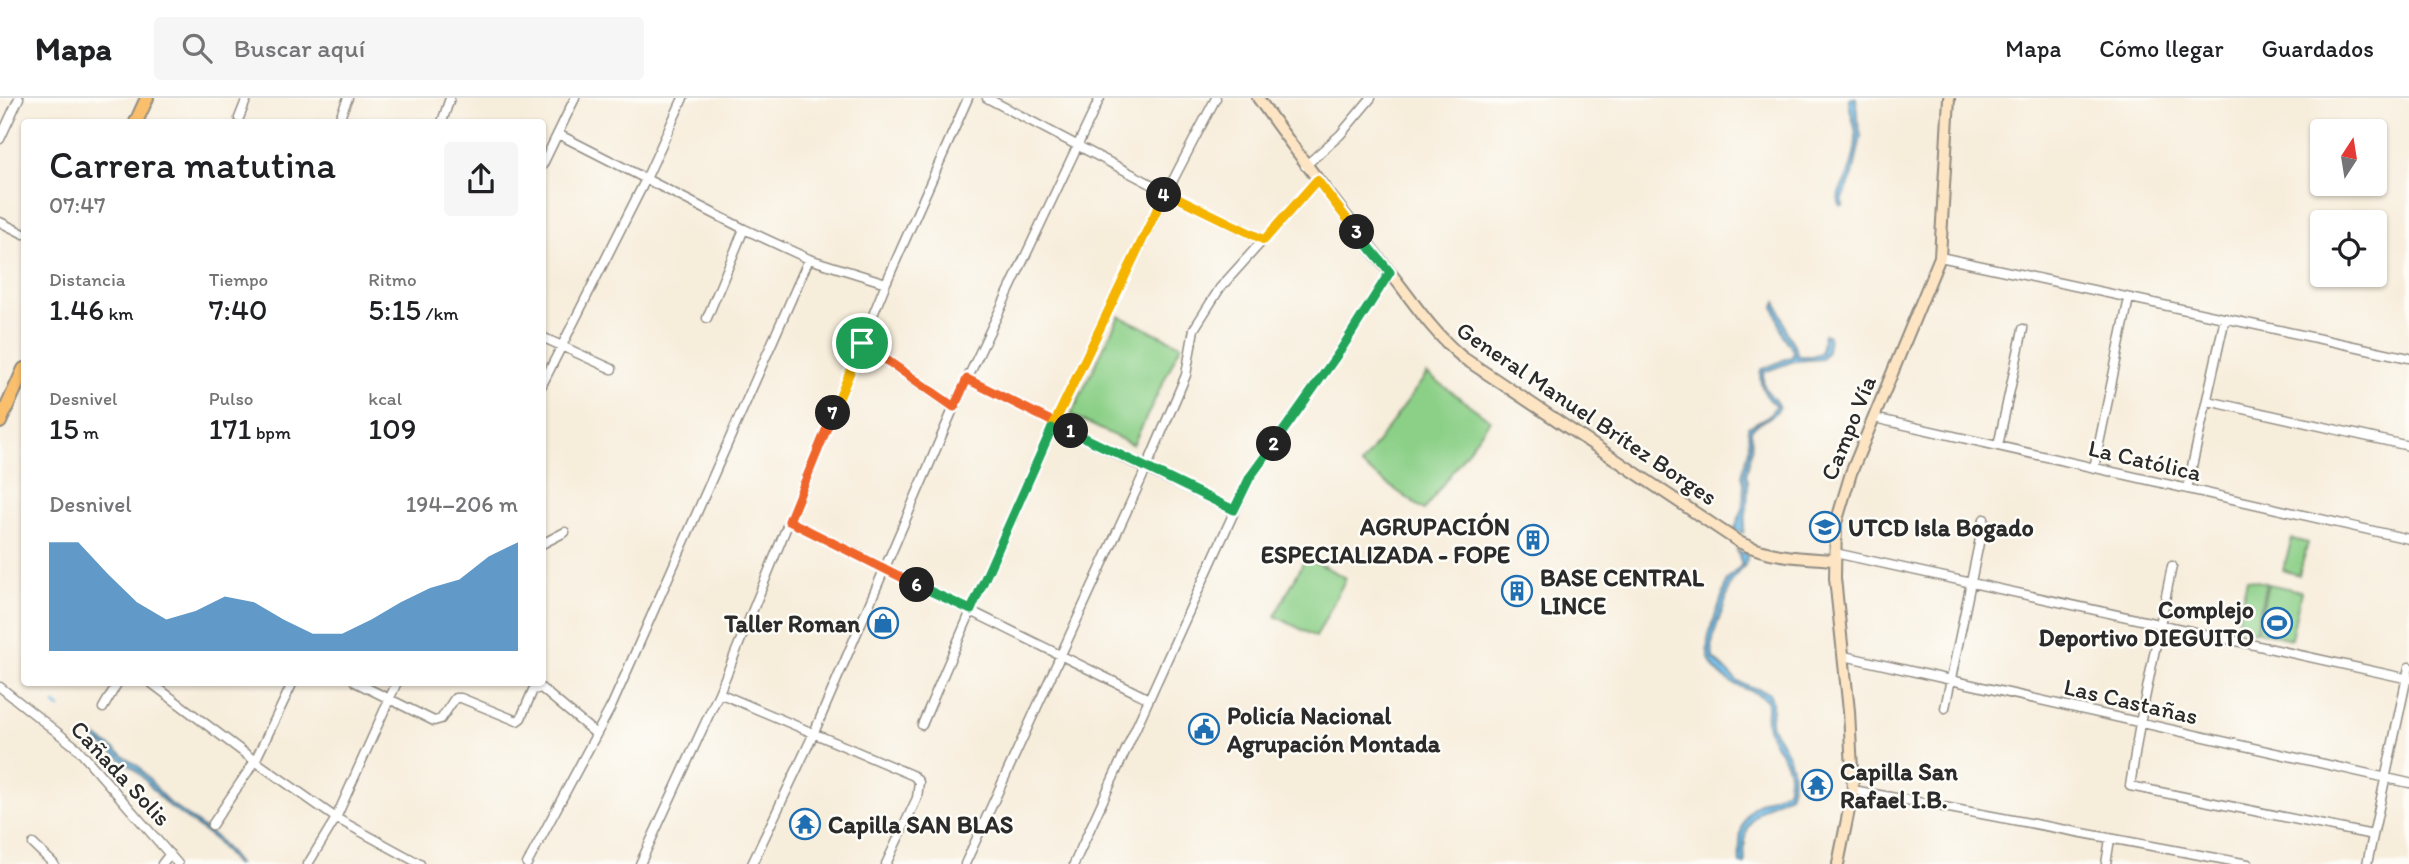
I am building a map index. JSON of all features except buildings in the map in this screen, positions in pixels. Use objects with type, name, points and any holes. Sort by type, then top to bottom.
[{"type":"main road","points":[[137,119],[147,98]]},
{"type":"main road","points":[[0,422],[21,376]]},
{"type":"street","points":[[0,139],[19,98]]},
{"type":"street","points":[[239,118],[247,98]]},
{"type":"street","points":[[339,119],[348,98]]},
{"type":"street","points":[[444,119],[450,98]]},
{"type":"street","points":[[546,157],[575,98]]},
{"type":"street","points":[[546,376],[646,179],[683,98]]},
{"type":"street","points":[[640,864],[719,693],[886,284],[968,98]]},
{"type":"street","points":[[987,98],[1264,240]]},
{"type":"street","points":[[752,864],[813,735],[954,407],[1100,98]]},
{"type":"street","name":"General Manuel Brítez Borges","points":[[1258,98],[1305,166],[1438,337],[1462,358],[1722,531],[1759,552],[1797,558],[1835,556]]},
{"type":"street","points":[[1305,166],[1340,135],[1371,98]]},
{"type":"street","name":"Campo Vía","points":[[1838,864],[1853,790],[1835,534],[1840,508],[1874,418],[1940,257],[1950,98]]},
{"type":"street","points":[[922,725],[1055,422],[1213,99]]},
{"type":"street","points":[[558,134],[744,229],[809,259],[886,284]]},
{"type":"street","points":[[965,864],[1146,469],[1186,375],[1194,329],[1220,288],[1317,180]]},
{"type":"street","points":[[0,222],[21,232]]},
{"type":"street","points":[[708,318],[744,229]]},
{"type":"street","points":[[1940,257],[2409,358]]},
{"type":"street","points":[[527,864],[612,705],[693,527],[809,259]]},
{"type":"street","points":[[1074,864],[1250,477],[1340,351],[1390,272]]},
{"type":"street","points":[[2094,468],[2129,298]]},
{"type":"street","points":[[2187,489],[2225,318]]},
{"type":"street","points":[[1998,446],[2024,330]]},
{"type":"street","points":[[546,339],[612,369]]},
{"type":"street","points":[[862,343],[954,407]]},
{"type":"street","points":[[967,379],[1234,510]]},
{"type":"street","points":[[2207,401],[2409,446]]},
{"type":"street","name":"La Católica","points":[[1874,418],[2409,539]]},
{"type":"street","points":[[1945,708],[1984,519]]},
{"type":"street","points":[[789,521],[1149,699]]},
{"type":"street","points":[[546,542],[565,532]]},
{"type":"street","points":[[1835,556],[1971,583],[2408,679]]},
{"type":"street","points":[[2172,566],[2130,786],[2373,835]]},
{"type":"street","name":"Las Castañas","points":[[1844,656],[2409,783]]},
{"type":"street","points":[[2367,864],[2409,667]]},
{"type":"street","points":[[103,708],[116,686]]},
{"type":"street","points":[[155,686],[336,818],[420,864]]},
{"type":"street","points":[[212,825],[255,761],[291,686]]},
{"type":"street","points":[[363,686],[434,721],[441,719],[456,698],[461,698],[517,721],[521,718],[533,690],[543,688],[596,734]]},
{"type":"street","points":[[308,864],[336,818],[395,686]]},
{"type":"street","name":"Cañada Solis","points":[[0,687],[77,748],[178,864]]},
{"type":"street","points":[[719,693],[914,776],[919,782],[917,798],[889,863]]},
{"type":"street","points":[[1853,790],[2248,864]]},
{"type":"street","points":[[2106,864],[2110,839]]},
{"type":"street","points":[[33,844],[54,864]]},
{"type":"street","points":[[162,864],[170,854]]},
{"type":"green space","points":[[1119,316],[1181,345],[1133,445],[1071,415]]},
{"type":"green space","points":[[1427,374],[1490,420],[1424,510],[1361,465]]},
{"type":"green space","points":[[2292,539],[2308,543],[2299,575],[2283,570]]},
{"type":"green space","points":[[1306,557],[1346,578],[1316,637],[1275,616]]},
{"type":"green space","points":[[2247,579],[2266,583],[2255,631],[2236,627]]},
{"type":"green space","points":[[2268,584],[2301,591],[2291,639],[2257,631]]},
{"type":"water","points":[[1856,98],[1861,136],[1853,175],[1843,198],[1843,206],[1840,206],[1839,193],[1854,156],[1856,141],[1849,99]]},
{"type":"water","points":[[1776,302],[1797,356],[1821,353],[1824,334],[1829,336],[1827,351],[1822,359],[1794,361],[1764,372],[1764,385],[1779,408],[1751,430],[1752,449],[1746,475],[1747,507],[1743,533],[1734,530],[1743,509],[1742,475],[1749,449],[1748,427],[1768,416],[1776,406],[1763,390],[1761,370],[1793,356],[1793,350],[1783,335],[1774,306]]},
{"type":"water","points":[[1737,550],[1741,553],[1747,552],[1746,562],[1730,586],[1717,623],[1713,658],[1738,682],[1769,693],[1772,702],[1772,728],[1790,760],[1793,777],[1789,795],[1766,806],[1752,820],[1745,838],[1745,864],[1740,864],[1744,821],[1754,807],[1787,790],[1789,772],[1768,728],[1767,700],[1729,681],[1711,663],[1708,653],[1710,633],[1726,582],[1742,564]]},
{"type":"water","points":[[94,735],[139,767],[167,801],[217,838],[238,864],[235,864],[214,839],[165,803],[137,771],[93,738]]},
{"type":"waterway","points":[[55,704],[60,708]]},
{"type":"place","name":"UTCD Isla Bogado","points":[[1825,527]]},
{"type":"place","name":"AGRUPACIÓN ESPECIALIZADA - FOPE","points":[[1533,540]]},
{"type":"place","name":"BASE CENTRAL LINCE","points":[[1517,591]]},
{"type":"place","name":"Taller Roman","points":[[883,623]]},
{"type":"place","name":"Complejo Deportivo DIEGUITO","points":[[2277,623]]},
{"type":"place","name":"Policía Nacional Agrupación Montada","points":[[1204,729]]},
{"type":"place","name":"Capilla San Rafael I.B.","points":[[1817,785]]},
{"type":"place","name":"Capilla SAN BLAS","points":[[805,824]]},
{"type":"route","points":[[862,343],[789,521],[971,610],[1055,422],[1166,192],[1264,240],[1317,180],[1390,272],[1340,351],[1250,477],[1234,510],[1146,469],[1055,422],[967,379],[954,407],[862,343]]}]
